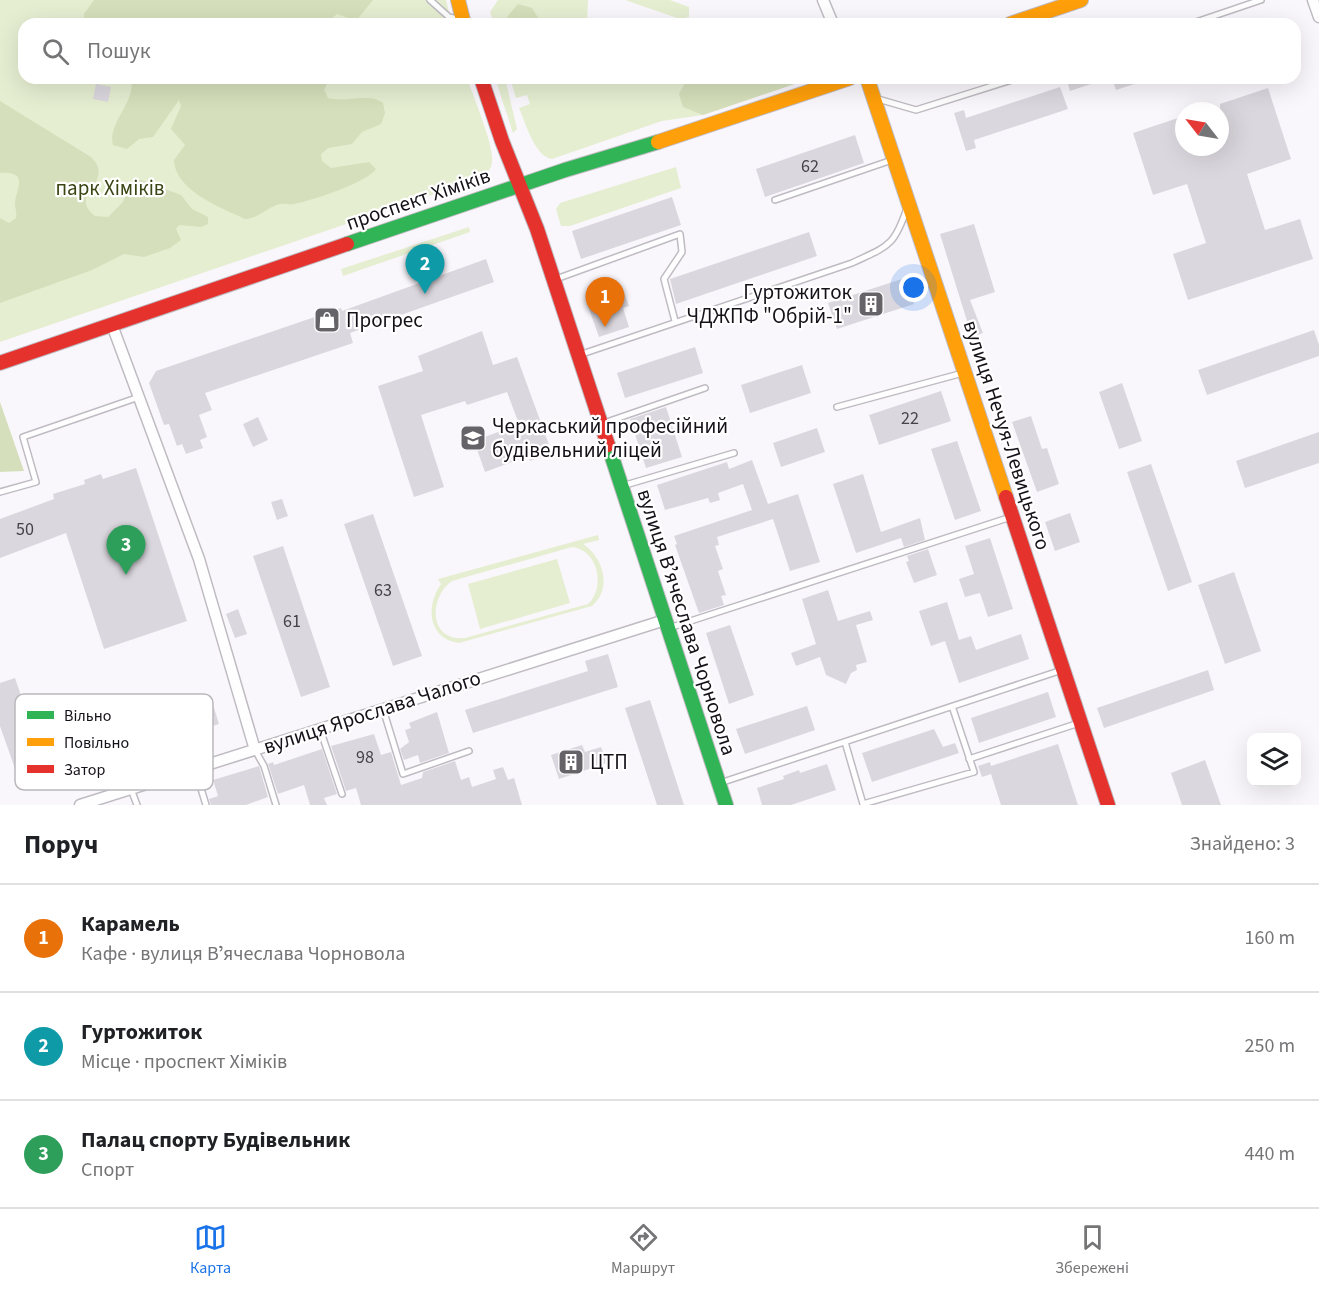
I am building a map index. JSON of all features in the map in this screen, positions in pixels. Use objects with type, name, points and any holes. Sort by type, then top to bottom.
[{"type":"street","points":[[458,0],[463,18]]},
{"type":"street","points":[[823,0],[830,18]]},
{"type":"street","points":[[1028,18],[1081,0]]},
{"type":"street","points":[[1313,0],[1319,17]]},
{"type":"street","name":"вулиця Вʼячеслава Чорновола","points":[[483,84],[537,229],[552,281],[726,805]]},
{"type":"street","name":"проспект Хіміків","points":[[0,363],[520,186],[832,84]]},
{"type":"street","name":"вулиця Нечуя-Левицького","points":[[869,84],[1107,805]]},
{"type":"street","points":[[112,325],[199,559],[255,750]]},
{"type":"street","name":"вулиця Ярослава Чалого","points":[[213,763],[666,624]]},
{"type":"street","name":"вулиця Ярослава Чалого","points":[[80,805],[127,790]]},
{"type":"lane","points":[[430,0],[452,18]]},
{"type":"lane","points":[[1208,18],[1261,0]]},
{"type":"lane","points":[[873,98],[916,110],[999,84]]},
{"type":"lane","points":[[775,200],[894,159]]},
{"type":"lane","points":[[577,356],[852,263],[891,244],[899,232],[908,203]]},
{"type":"lane","points":[[552,281],[680,234],[682,252],[664,279],[675,321]]},
{"type":"lane","points":[[837,407],[964,373]]},
{"type":"lane","points":[[600,424],[705,388]]},
{"type":"lane","points":[[0,492],[36,482],[23,437],[140,396]]},
{"type":"lane","points":[[620,487],[734,453]]},
{"type":"lane","points":[[666,624],[1012,517]]},
{"type":"lane","points":[[719,784],[1063,670]]},
{"type":"lane","points":[[844,742],[863,804],[974,772],[953,708]]},
{"type":"lane","points":[[383,709],[403,774],[469,751]]},
{"type":"lane","points":[[969,759],[1080,723]]},
{"type":"lane","points":[[320,729],[342,794]]},
{"type":"lane","points":[[255,750],[264,766],[276,805]]},
{"type":"lane","points":[[130,790],[137,805]]},
{"type":"lane","points":[[202,790],[206,805]]},
{"type":"green space","name":"парк Хіміків","points":[[0,0],[446,0],[450,18],[18,18],[18,84],[469,84],[490,144],[492,161],[486,174],[478,179],[0,342]]},
{"type":"green space","points":[[94,0],[373,0],[358,18],[348,18],[337,14],[332,18],[84,18],[84,14]]},
{"type":"green space","points":[[498,0],[588,0],[587,18],[492,18],[490,12]]},
{"type":"green space","points":[[625,0],[670,0],[689,7],[689,17],[677,18]]},
{"type":"green space","points":[[518,4],[532,8],[538,18],[508,18]]},
{"type":"green space","points":[[132,84],[327,84],[324,90],[328,98],[377,100],[383,103],[385,113],[381,124],[362,132],[352,144],[328,148],[321,154],[322,161],[331,168],[369,162],[376,169],[362,180],[325,195],[292,204],[280,204],[255,217],[245,219],[201,197],[182,181],[176,171],[174,160],[185,145],[171,129],[181,106],[179,100],[153,137],[139,139],[127,149],[113,145],[114,128]]},
{"type":"green space","points":[[497,84],[506,84],[517,129],[513,133]]},
{"type":"green space","points":[[512,84],[794,84],[703,115],[662,121],[552,159],[546,157],[536,146],[519,108],[530,104],[527,95],[516,98]]},
{"type":"green space","points":[[684,84],[794,84],[703,115],[683,107],[679,94]]},
{"type":"green space","points":[[0,101],[91,157],[99,174],[86,201],[88,208],[95,216],[108,217],[122,203],[134,182],[141,180],[181,195],[192,209],[208,217],[208,224],[201,227],[179,225],[176,229],[181,240],[170,248],[144,257],[124,254],[92,270],[0,303],[0,218],[9,223],[16,218],[15,203],[19,182],[15,175],[0,173]]},
{"type":"green space","points":[[676,167],[681,188],[570,226],[561,226],[556,209],[560,203]]},
{"type":"green space","points":[[469,227],[470,232],[343,276],[341,269]]},
{"type":"green space","points":[[0,402],[24,471],[0,472]]},
{"type":"green space","points":[[598,535],[599,540],[583,544],[596,557],[604,582],[598,599],[592,606],[459,643],[441,635],[432,620],[433,602],[441,584],[438,579]],"holes":[[[572,547],[581,550],[593,562],[598,579],[594,597],[588,604],[465,638],[453,637],[444,633],[439,626],[436,608],[444,588],[452,581]]]},
{"type":"green space","points":[[557,559],[570,603],[480,629],[468,584]]},
{"type":"building","points":[[96,84],[111,87],[108,102],[93,99]]},
{"type":"building","points":[[1068,84],[1091,84],[1070,91]]},
{"type":"building","points":[[1114,84],[1135,84],[1116,90]]},
{"type":"building","points":[[1060,87],[1068,109],[974,140],[976,148],[966,151],[954,113],[964,110],[966,118]]},
{"type":"building","points":[[1268,88],[1291,159],[1247,174],[1265,230],[1300,219],[1313,259],[1188,300],[1173,254],[1206,243],[1187,184],[1153,195],[1133,133],[1175,119],[1175,156],[1229,156],[1229,102],[1226,102]]},
{"type":"building","points":[[855,135],[864,163],[765,197],[756,169]]},
{"type":"building","points":[[672,197],[681,225],[581,259],[572,231]]},
{"type":"building","points":[[974,224],[995,292],[970,300],[983,333],[972,337],[940,234]]},
{"type":"building","points":[[809,232],[817,256],[676,304],[670,279]]},
{"type":"building","points":[[486,259],[494,282],[350,333],[353,343],[205,393],[212,410],[199,415],[207,437],[200,440],[203,448],[186,454],[182,444],[177,446],[169,424],[164,425],[149,383],[156,371],[341,308],[342,311]]},
{"type":"building","name":"Гуртожиток ЧДЖПФ \"Обрій-1\"","points":[[905,278],[914,304],[837,329],[828,303]]},
{"type":"building","points":[[622,288],[629,306],[623,308],[629,327],[599,337],[587,303],[611,295],[610,292]]},
{"type":"building","points":[[1314,330],[1319,345],[1319,356],[1207,395],[1198,370]]},
{"type":"building","points":[[482,331],[493,365],[517,357],[552,453],[530,461],[528,456],[485,472],[474,441],[519,424],[507,392],[467,405],[465,401],[421,415],[444,487],[414,497],[378,386],[423,371],[418,356]]},
{"type":"building","points":[[695,347],[703,373],[625,398],[617,373]]},
{"type":"building","points":[[802,365],[811,393],[750,413],[741,385]]},
{"type":"building","points":[[1122,383],[1142,441],[1119,449],[1099,392]]},
{"type":"building","points":[[941,391],[951,421],[879,445],[869,415]]},
{"type":"building","points":[[666,407],[682,457],[646,468],[630,419]]},
{"type":"building","points":[[1031,416],[1042,449],[1047,448],[1059,484],[1037,492],[1012,422]]},
{"type":"building","points":[[258,417],[268,440],[253,447],[243,424]]},
{"type":"building","points":[[817,428],[825,452],[781,467],[773,443]]},
{"type":"building","points":[[1319,432],[1319,463],[1245,488],[1236,461]]},
{"type":"building","points":[[957,441],[981,511],[955,520],[931,449]]},
{"type":"building","points":[[752,460],[768,504],[798,494],[820,562],[790,571],[773,519],[717,537],[719,545],[715,546],[723,569],[718,571],[726,595],[721,596],[724,605],[699,613],[675,545],[677,544],[674,536],[752,510],[743,484],[718,493],[720,500],[710,503],[708,498],[665,510],[657,485],[727,462],[729,469]]},
{"type":"building","points":[[1151,464],[1192,582],[1168,591],[1127,472]]},
{"type":"building","points":[[136,468],[187,621],[104,649],[66,533],[0,558],[0,519],[54,499],[53,494],[85,484],[84,480],[101,474],[103,479]]},
{"type":"building","points":[[863,474],[881,532],[920,518],[925,540],[904,547],[901,538],[856,553],[833,484]]},
{"type":"building","points":[[282,499],[288,516],[277,520],[271,502]]},
{"type":"building","points":[[1070,513],[1080,542],[1055,551],[1045,522]]},
{"type":"building","points":[[373,514],[422,656],[393,666],[344,524]]},
{"type":"building","points":[[990,538],[1013,609],[988,617],[980,593],[965,597],[959,579],[974,574],[965,546]]},
{"type":"building","points":[[283,546],[330,687],[301,697],[253,556]]},
{"type":"building","points":[[928,549],[937,575],[914,583],[906,562],[909,561],[907,556]]},
{"type":"building","points":[[1234,572],[1261,651],[1225,664],[1198,585]]},
{"type":"building","points":[[828,590],[838,621],[870,611],[873,620],[856,625],[867,662],[856,665],[857,670],[851,673],[846,684],[826,675],[820,657],[796,666],[791,653],[816,644],[802,599]]},
{"type":"building","points":[[947,602],[959,640],[971,636],[976,650],[1021,634],[1029,659],[959,683],[945,641],[931,646],[919,611]]},
{"type":"building","points":[[238,609],[247,634],[235,638],[226,614]]},
{"type":"building","points":[[730,625],[754,695],[729,704],[706,633]]},
{"type":"building","points":[[608,654],[618,687],[473,733],[465,710],[588,671],[585,661]]},
{"type":"building","points":[[1208,670],[1214,690],[1104,728],[1097,708]]},
{"type":"building","points":[[15,678],[20,694],[15,694],[15,769],[0,726],[0,683]]},
{"type":"building","points":[[1048,692],[1056,717],[979,743],[971,718]]},
{"type":"building","points":[[650,700],[684,805],[657,805],[625,708]]},
{"type":"building","points":[[213,704],[219,724],[213,726]]},
{"type":"building","points":[[807,706],[815,730],[745,754],[736,729]]},
{"type":"building","points":[[437,712],[449,753],[420,763],[418,755],[404,760],[400,749],[409,742],[405,730],[411,728],[409,723]]},
{"type":"building","points":[[934,729],[943,747],[955,743],[959,753],[872,782],[862,753]]},
{"type":"building","points":[[374,734],[381,755],[391,752],[401,785],[422,778],[423,772],[455,761],[461,780],[469,777],[472,787],[496,779],[493,770],[503,767],[508,780],[514,778],[522,805],[361,805],[356,788],[346,791],[331,746]]},
{"type":"building","points":[[1058,744],[1078,805],[1001,805],[991,774],[982,777],[978,766],[990,762],[991,766]]},
{"type":"building","name":"ЦТП","points":[[582,745],[585,752],[601,747],[607,763],[559,779],[551,755]]},
{"type":"building","points":[[322,749],[337,794],[324,798],[327,805],[310,805],[304,785],[278,794],[268,764],[273,762],[274,765]]},
{"type":"building","points":[[1205,760],[1221,805],[1182,805],[1171,773]]},
{"type":"building","points":[[827,764],[836,790],[791,805],[762,805],[757,788],[784,779],[783,776],[799,770],[800,773]]},
{"type":"building","points":[[259,766],[268,797],[246,805],[211,805],[209,799],[218,796],[213,780]]},
{"type":"traffic: fast","points":[[347,244],[565,170],[658,142]]},
{"type":"traffic: fast","points":[[608,445],[726,805]]},
{"type":"traffic: slow","points":[[458,0],[462,18]]},
{"type":"traffic: slow","points":[[1028,18],[1081,0]]},
{"type":"traffic: slow","points":[[658,142],[832,84]]},
{"type":"traffic: slow","points":[[869,84],[1006,497]]},
{"type":"traffic: jam","points":[[483,84],[502,141],[537,229],[608,445]]},
{"type":"traffic: jam","points":[[0,363],[347,244]]},
{"type":"traffic: jam","points":[[1006,497],[1108,805]]},
{"type":"place","name":"Гуртожиток","points":[[425,294]]},
{"type":"place","name":"Гуртожиток ЧДЖПФ \"Обрій-1\"","points":[[871,304]]},
{"type":"place","name":"Прогрес","points":[[327,320]]},
{"type":"place","name":"Карамель","points":[[605,327]]},
{"type":"place","name":"Черкаський професійний будівельний ліцей","points":[[473,438]]},
{"type":"place","name":"Палац спорту Будівельник","points":[[126,575]]},
{"type":"place","name":"ЦТП","points":[[571,762]]}]
